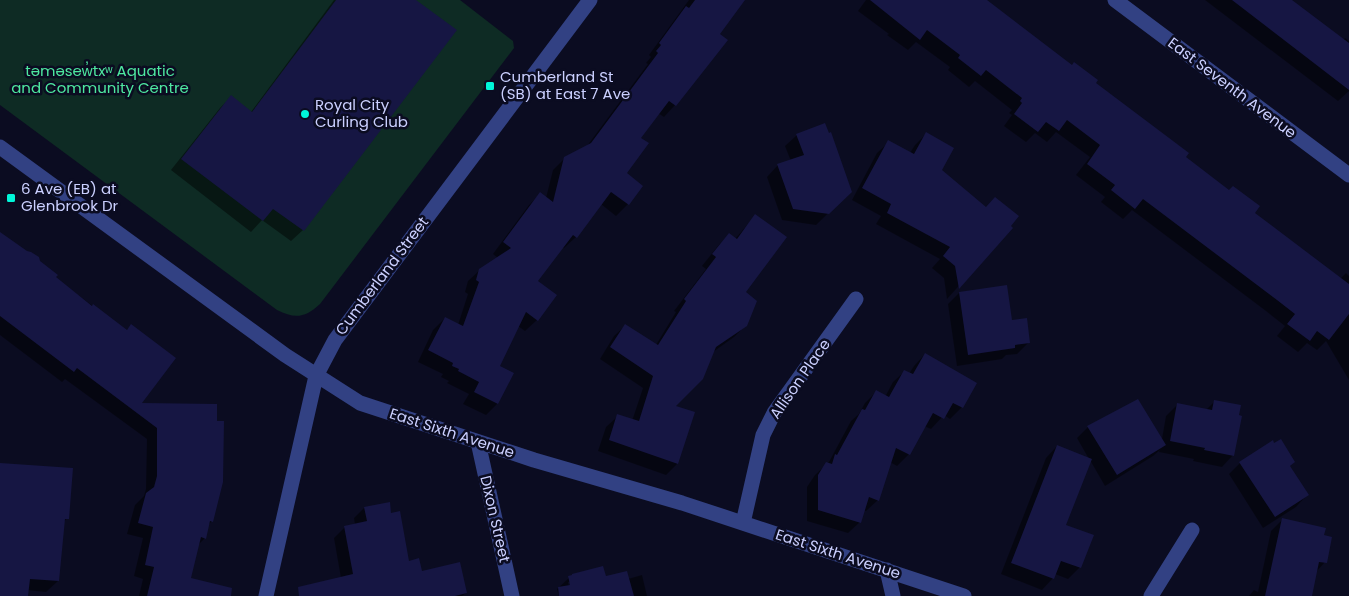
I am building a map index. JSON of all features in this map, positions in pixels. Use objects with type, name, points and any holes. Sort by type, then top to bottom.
[{"type":"street","name":"Cumberland Street","points":[[266,596],[316,376],[341,330],[590,0]]},
{"type":"street","name":"East Seventh Avenue","points":[[1115,0],[1348,174]]},
{"type":"street","name":"East Sixth Avenue","points":[[0,147],[285,355],[360,403],[534,460],[682,503],[964,596]]},
{"type":"street","name":"Allison Place","points":[[743,523],[763,435],[774,413],[856,300]]},
{"type":"street","name":"Dixon Street","points":[[478,442],[512,596]]},
{"type":"street","points":[[1151,596],[1192,530]]},
{"type":"street","points":[[887,570],[893,596]]},
{"type":"green space","name":"Royal City Curling Club","points":[[0,0],[460,0],[513,41],[514,48],[320,304],[305,314],[295,316],[277,310],[0,105]]},
{"type":"building","name":"Royal City Curling Club","points":[[336,0],[416,0],[457,30],[304,231],[273,209],[263,221],[181,159],[231,95],[252,112]]},
{"type":"building","points":[[695,0],[745,0],[720,34],[728,40],[676,106],[669,101],[641,138],[649,143],[627,173],[643,186],[629,205],[611,192],[577,238],[573,235],[538,281],[557,295],[538,321],[526,312],[500,366],[514,373],[498,404],[474,392],[479,382],[458,371],[459,369],[452,366],[453,363],[428,350],[445,317],[463,326],[479,282],[476,280],[479,269],[511,248],[503,242],[540,192],[553,202],[564,157],[591,143],[658,53],[656,51],[661,45],[659,43],[686,6],[689,8]]},
{"type":"building","points":[[870,0],[987,0],[1072,65],[1074,62],[1098,80],[1096,83],[1189,153],[1186,157],[1229,190],[1233,186],[1260,206],[1255,213],[1349,284],[1349,314],[1329,340],[1317,331],[1310,341],[1287,324],[1295,314],[1277,300],[1143,199],[1135,209],[1111,190],[1115,185],[1087,164],[1100,145],[1067,120],[1059,131],[1046,122],[1038,132],[1014,114],[1022,103],[1020,101],[1022,98],[986,70],[981,76],[958,58],[960,55],[927,30],[920,40]]},
{"type":"building","points":[[1232,0],[1292,0],[1349,43],[1349,90]]},
{"type":"building","points":[[825,123],[829,133],[831,132],[852,192],[829,214],[793,209],[777,164],[804,155],[796,134]]},
{"type":"building","points":[[926,132],[954,148],[942,170],[986,207],[995,197],[1019,216],[1011,226],[1013,228],[959,289],[955,266],[943,256],[950,247],[887,213],[891,204],[862,188],[888,140],[914,154]]},
{"type":"building","points":[[755,214],[787,237],[746,292],[757,301],[747,326],[716,347],[703,379],[676,406],[695,412],[678,464],[609,440],[617,414],[639,421],[653,376],[610,347],[625,324],[658,345],[686,301],[684,299],[716,257],[712,254],[729,233],[737,239]]},
{"type":"building","points":[[0,232],[39,257],[40,261],[58,275],[56,277],[92,306],[93,304],[127,330],[131,324],[176,358],[142,403],[217,404],[217,421],[224,421],[223,482],[213,522],[210,521],[206,539],[201,537],[191,578],[232,588],[231,596],[147,596],[154,567],[145,565],[153,527],[138,523],[146,493],[154,487],[157,476],[157,428],[77,368],[74,372],[0,316]]},
{"type":"building","points":[[1007,285],[1012,320],[1027,318],[1030,343],[1015,345],[1015,348],[968,355],[959,292]]},
{"type":"building","points":[[925,353],[977,383],[963,408],[953,403],[944,419],[933,413],[910,455],[896,448],[879,501],[869,497],[861,523],[818,510],[818,475],[826,462],[832,464],[835,454],[837,455],[862,409],[865,410],[876,390],[889,397],[904,370],[913,374]]},
{"type":"building","points":[[1138,399],[1166,445],[1117,475],[1087,426]]},
{"type":"building","points":[[1214,400],[1241,405],[1239,415],[1242,416],[1234,456],[1170,441],[1177,403],[1212,410]]},
{"type":"building","points":[[1281,439],[1295,462],[1290,466],[1309,495],[1275,517],[1239,462],[1273,440],[1274,443]]},
{"type":"building","points":[[1057,445],[1092,459],[1066,525],[1094,535],[1081,568],[1061,561],[1054,579],[1011,563]]},
{"type":"building","points":[[0,463],[73,468],[69,519],[65,519],[59,581],[30,579],[28,596],[0,596]]},
{"type":"building","points":[[390,502],[391,513],[400,511],[409,561],[419,558],[422,571],[460,562],[467,593],[455,596],[299,596],[298,587],[353,574],[344,526],[367,521],[364,507]]},
{"type":"building","points":[[1282,518],[1326,528],[1324,535],[1332,537],[1327,563],[1319,562],[1312,596],[1265,596]]},
{"type":"building","points":[[603,566],[606,576],[627,571],[634,596],[559,596],[558,587],[570,585],[568,576]]},
{"type":"place","name":"Cumberland St (SB) at East 7 Ave","points":[[490,86]]},
{"type":"place","name":"Royal City Curling Club","points":[[305,114]]},
{"type":"place","name":"6 Ave (EB) at Glenbrook Dr","points":[[11,198]]},
{"type":"park label","name":"təməsew̓txʷ Aquatic and Community Centre","points":[[100,80]]}]
